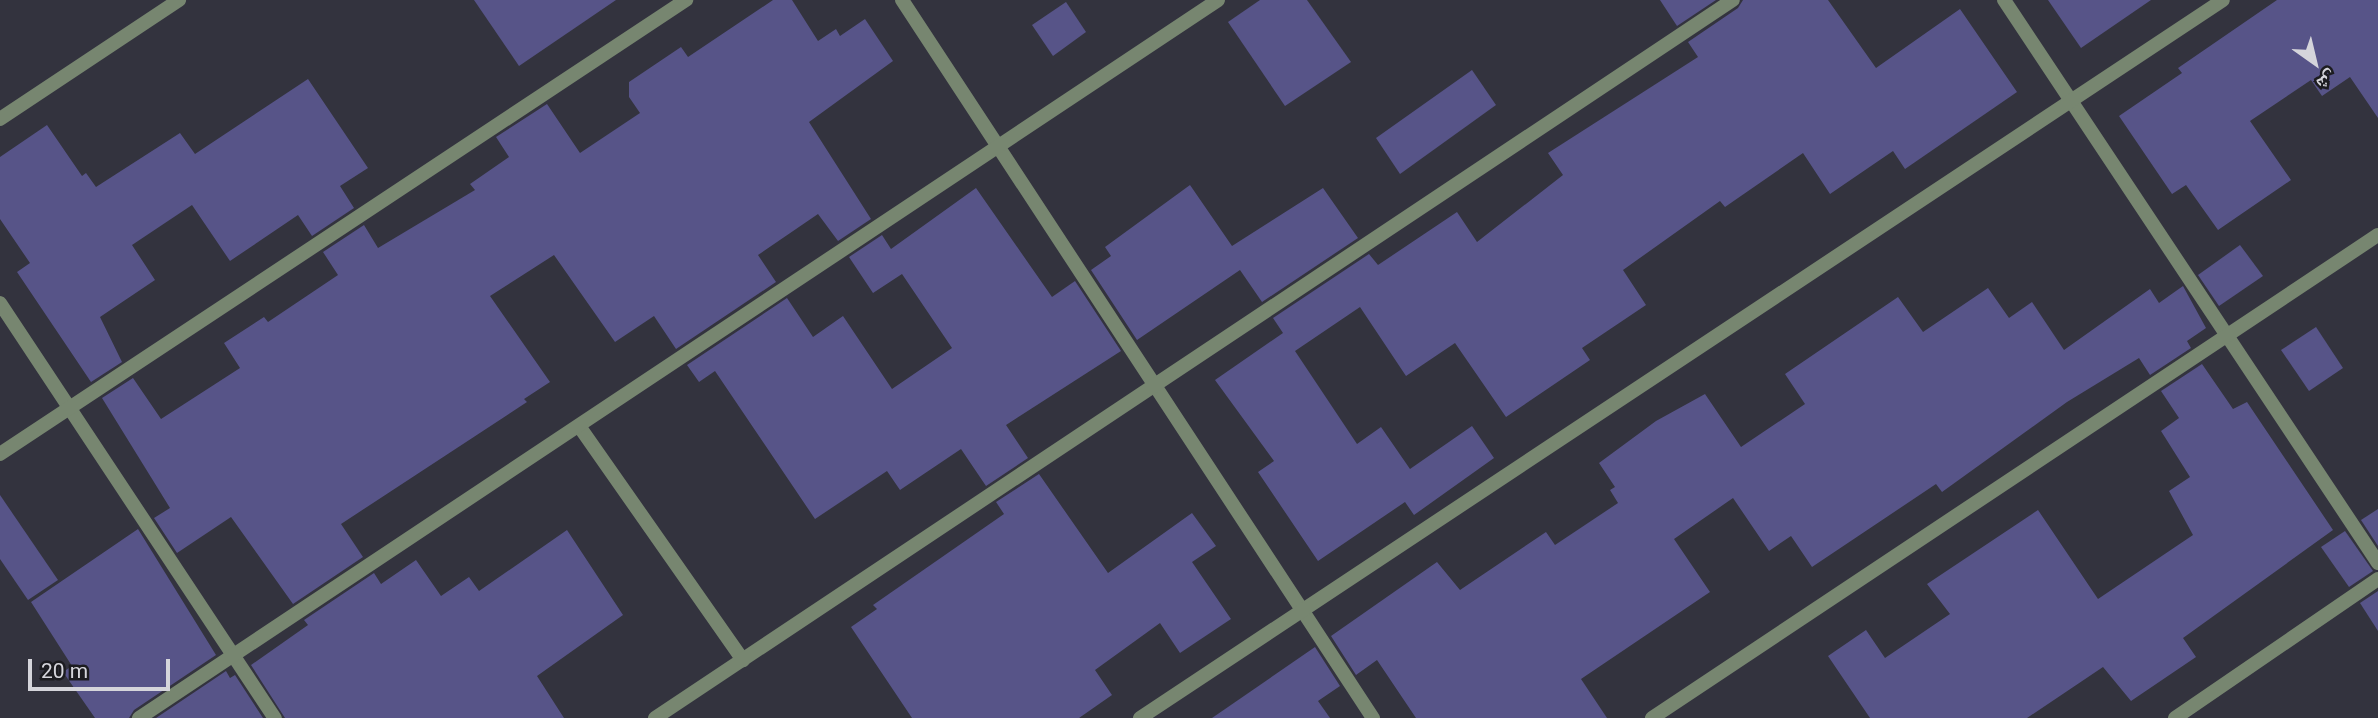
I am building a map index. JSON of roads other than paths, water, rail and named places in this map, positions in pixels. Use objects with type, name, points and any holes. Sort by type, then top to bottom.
[{"type":"street","points":[[0,119],[179,0]]},
{"type":"street","points":[[0,454],[68,406],[687,0]]},
{"type":"street","points":[[902,0],[1373,718]]},
{"type":"street","points":[[139,718],[1218,0]]},
{"type":"street","points":[[655,718],[1733,0]]},
{"type":"street","points":[[2004,0],[2230,334],[2378,563]]},
{"type":"street","points":[[1140,718],[2223,0]]},
{"type":"street","points":[[1652,718],[2378,235]]},
{"type":"street","points":[[0,303],[275,718]]},
{"type":"street","points":[[579,426],[743,660]]},
{"type":"street","points":[[2175,718],[2378,579]]}]
